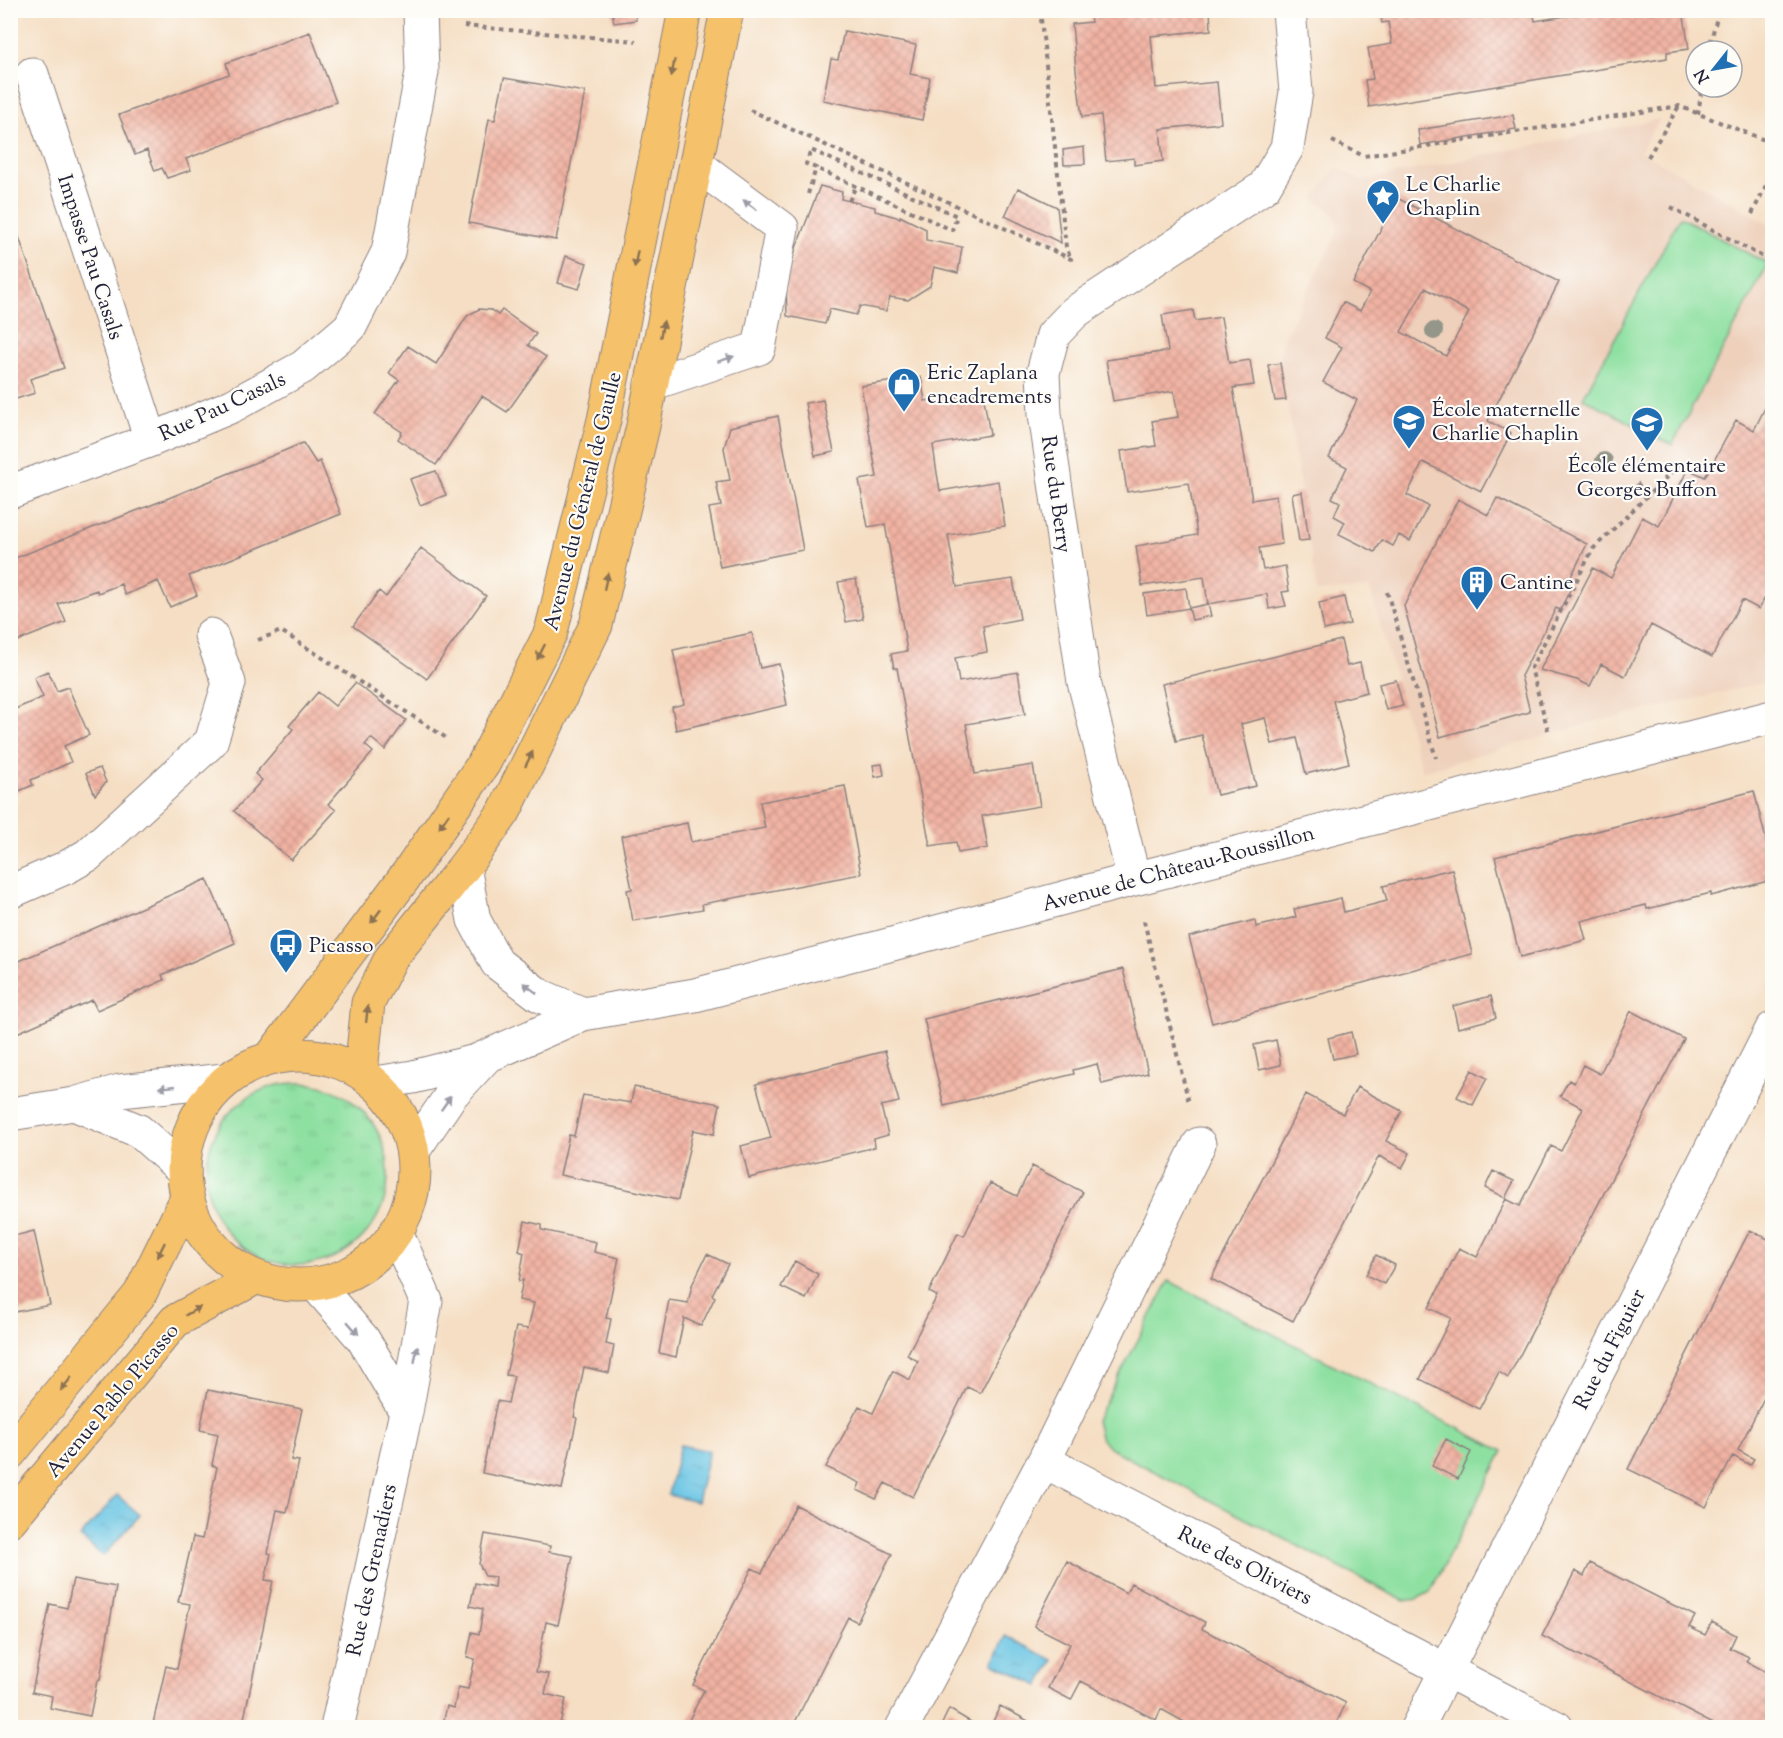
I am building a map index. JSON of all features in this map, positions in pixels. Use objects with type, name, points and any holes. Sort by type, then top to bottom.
[{"type":"main road","name":"Avenue du Général de Gaulle","points":[[271,1057],[411,869],[484,763],[551,632],[604,420],[685,10]]},
{"type":"main road","name":"Avenue du Général de Gaulle","points":[[368,1078],[368,1004],[391,958],[464,867],[504,812],[596,625],[651,384],[727,10]]},
{"type":"main road","points":[[302,1054],[332,1059],[368,1078],[400,1114],[413,1151],[410,1198],[396,1232],[375,1257],[346,1275],[315,1284],[285,1284],[257,1277],[233,1264],[212,1246],[197,1223],[186,1185],[188,1137],[203,1106],[225,1080],[247,1066],[271,1057],[302,1054]]},
{"type":"main road","name":"Avenue Pablo Picasso","points":[[10,1453],[140,1294],[186,1185]]},
{"type":"main road","name":"Avenue Pablo Picasso","points":[[10,1520],[175,1321],[257,1277]]},
{"type":"street","points":[[1289,10],[1296,92],[1289,134]]},
{"type":"street","name":"Rue Pau Casals","points":[[10,492],[151,440],[232,406],[303,368],[350,327],[388,252],[422,72],[421,16]]},
{"type":"street","name":"Impasse Pau Casals","points":[[32,74],[151,440]]},
{"type":"street","name":"Rue du Berry","points":[[1134,879],[1084,682],[1045,414],[1043,373],[1053,335],[1075,312],[1264,187],[1289,134]]},
{"type":"street","points":[[651,384],[759,348],[782,228],[696,164]]},
{"type":"street","points":[[10,892],[67,867],[88,855],[211,742],[229,683],[215,646]]},
{"type":"street","name":"Avenue de Château-Roussillon","points":[[368,1078],[413,1077],[476,1061],[583,1014],[695,995],[1134,879],[1773,717]]},
{"type":"street","points":[[464,867],[474,920],[497,963],[539,995],[583,1014]]},
{"type":"street","name":"Rue du Figuier","points":[[1417,1728],[1773,1029]]},
{"type":"street","name":"Avenue de Château-Roussillon","points":[[413,1151],[451,1095],[487,1055]]},
{"type":"street","points":[[10,1114],[74,1104],[120,1092],[225,1080]]},
{"type":"street","points":[[74,1104],[139,1131],[186,1185]]},
{"type":"street","points":[[902,1728],[1044,1461],[1199,1144]]},
{"type":"street","name":"Rue des Grenadiers","points":[[337,1728],[406,1412],[426,1301],[396,1232]]},
{"type":"street","points":[[315,1284],[363,1339],[406,1412]]},
{"type":"street","name":"Rue des Oliviers","points":[[1044,1461],[1446,1670]]},
{"type":"street","points":[[1446,1670],[1557,1728]]},
{"type":"path","points":[[1040,10],[1066,247],[1089,303]]},
{"type":"path","points":[[1711,39],[1719,10]]},
{"type":"path","points":[[421,16],[641,41],[652,52],[676,56]]},
{"type":"path","points":[[1698,114],[1700,99]]},
{"type":"path","points":[[709,101],[743,106],[1071,259]]},
{"type":"path","points":[[1648,157],[1679,106]]},
{"type":"path","points":[[1289,134],[1364,156],[1679,106],[1773,143]]},
{"type":"path","points":[[811,150],[957,216],[952,230],[816,168]]},
{"type":"path","points":[[1752,214],[1773,172]]},
{"type":"path","points":[[849,201],[856,186]]},
{"type":"path","points":[[1671,207],[1773,262]]},
{"type":"path","points":[[1548,731],[1531,668],[1593,549],[1678,466]]},
{"type":"path","points":[[1637,483],[1647,495]]},
{"type":"path","points":[[1388,592],[1437,764]]},
{"type":"path","points":[[215,646],[281,631],[484,763]]},
{"type":"path","points":[[1134,879],[1199,1144]]},
{"type":"shaded area","points":[[1660,119],[1640,151],[1769,224],[1772,217],[1772,681],[1586,724],[1422,771],[1370,589],[1317,592],[1280,357],[1285,336],[1338,231],[1339,225],[1334,214],[1314,198],[1337,167],[1361,181]]},
{"type":"green space","points":[[1680,217],[1768,264],[1672,445],[1583,398]]},
{"type":"green space","points":[[297,1083],[315,1084],[332,1090],[348,1098],[362,1109],[373,1123],[381,1139],[387,1156],[387,1192],[381,1209],[373,1225],[362,1239],[348,1250],[332,1258],[315,1264],[297,1265],[279,1264],[262,1258],[246,1250],[232,1239],[221,1225],[213,1209],[207,1192],[206,1174],[207,1156],[213,1139],[221,1123],[232,1109],[246,1098],[262,1090],[279,1084]]},
{"type":"green space","points":[[1169,1281],[1503,1451],[1430,1592],[1417,1599],[1404,1601],[1109,1448],[1100,1437],[1096,1420]]},
{"type":"water","points":[[680,1445],[709,1451],[697,1502],[668,1495]]},
{"type":"water","points":[[117,1495],[140,1515],[103,1556],[80,1537]]},
{"type":"water","points":[[1006,1636],[1053,1660],[1039,1686],[993,1663]]},
{"type":"building","points":[[612,10],[634,10],[636,20],[614,23]]},
{"type":"building","points":[[1089,10],[1210,10],[1211,30],[1151,36],[1156,88],[1217,82],[1221,123],[1160,129],[1163,161],[1134,165],[1134,158],[1106,161],[1101,115],[1082,117],[1076,70],[1072,24],[1091,22]]},
{"type":"building","points":[[1380,10],[1443,10],[1444,15],[1470,10],[1533,10],[1535,21],[1591,12],[1591,10],[1683,10],[1687,39],[1684,39],[1684,50],[1667,52],[1667,58],[1369,107],[1365,80],[1373,79],[1368,48],[1392,44],[1388,22],[1382,23]]},
{"type":"building","points":[[844,31],[916,45],[910,74],[930,78],[922,120],[823,100],[831,59],[838,60]]},
{"type":"building","points":[[310,32],[336,102],[186,159],[191,170],[167,178],[162,168],[155,171],[147,150],[135,155],[119,115],[229,74],[226,63]]},
{"type":"building","points":[[504,78],[585,92],[556,240],[469,223],[489,119],[495,120]]},
{"type":"building","points":[[1513,115],[1516,129],[1420,145],[1418,130]]},
{"type":"building","points":[[1084,147],[1085,164],[1064,165],[1063,150]]},
{"type":"building","points":[[820,186],[842,192],[841,199],[875,207],[875,211],[900,218],[900,216],[926,229],[926,240],[962,247],[958,273],[934,267],[930,286],[908,300],[890,297],[886,311],[860,306],[856,315],[830,309],[825,324],[787,316],[786,281]]},
{"type":"building","points":[[1018,188],[1057,207],[1061,243],[1005,216]]},
{"type":"building","points":[[1397,198],[1559,282],[1488,421],[1511,433],[1481,491],[1423,462],[1407,495],[1428,506],[1410,541],[1399,535],[1393,546],[1382,540],[1375,552],[1339,534],[1345,522],[1334,516],[1340,502],[1332,498],[1347,467],[1329,458],[1357,400],[1323,382],[1342,347],[1325,338],[1343,302],[1360,311],[1370,292],[1353,283]],"holes":[[[1425,288],[1469,312],[1446,356],[1401,332]]]},
{"type":"building","points":[[10,211],[64,368],[30,379],[35,393],[10,401]]},
{"type":"building","points":[[566,256],[587,263],[579,289],[558,283]]},
{"type":"building","points":[[479,309],[491,310],[498,315],[502,310],[536,334],[528,345],[546,357],[507,412],[482,396],[436,465],[398,439],[402,432],[375,414],[399,380],[389,373],[408,346],[436,364],[467,316]]},
{"type":"building","points":[[1193,310],[1195,321],[1221,317],[1229,363],[1250,360],[1254,385],[1233,388],[1252,500],[1276,496],[1282,544],[1259,548],[1263,570],[1285,566],[1289,591],[1282,592],[1286,606],[1269,609],[1267,594],[1208,604],[1204,577],[1142,586],[1136,546],[1197,535],[1189,483],[1127,492],[1121,451],[1156,446],[1152,421],[1178,417],[1174,391],[1113,401],[1106,360],[1168,351],[1162,315]]},
{"type":"building","points":[[1280,363],[1286,400],[1275,401],[1268,365]]},
{"type":"building","points":[[921,377],[925,401],[983,393],[990,435],[933,445],[936,467],[940,491],[998,481],[1005,526],[948,535],[957,587],[1013,579],[1020,619],[983,626],[987,652],[955,658],[959,682],[1018,672],[1025,714],[966,724],[975,774],[1033,765],[1040,806],[982,816],[988,848],[958,853],[956,842],[930,846],[897,668],[894,668],[891,654],[907,651],[885,524],[868,527],[859,480],[877,477],[861,386]]},
{"type":"building","points":[[1772,394],[1772,584],[1759,609],[1742,600],[1712,657],[1651,625],[1625,676],[1601,664],[1590,686],[1540,670],[1593,568],[1611,578],[1642,517],[1659,526],[1688,469],[1705,477],[1736,420],[1754,430]]},
{"type":"building","points":[[823,400],[834,452],[815,456],[805,403]]},
{"type":"building","points":[[778,416],[803,550],[720,567],[709,508],[721,506],[716,482],[730,480],[724,448],[730,427]]},
{"type":"building","points":[[303,443],[316,463],[320,461],[341,514],[189,576],[197,595],[170,607],[158,581],[125,595],[121,584],[58,604],[66,622],[10,644],[10,560]]},
{"type":"building","points":[[436,471],[446,495],[420,505],[410,479]]},
{"type":"building","points":[[1302,492],[1309,540],[1299,541],[1292,494]]},
{"type":"building","name":"Cantine","points":[[1497,498],[1587,544],[1568,583],[1572,586],[1560,610],[1556,608],[1521,676],[1530,712],[1440,737],[1404,606],[1458,499],[1488,515]]},
{"type":"building","points":[[421,548],[486,596],[427,679],[353,626],[379,591],[386,597]]},
{"type":"building","points":[[856,579],[863,619],[846,622],[838,582]]},
{"type":"building","points":[[1186,588],[1189,608],[1147,615],[1144,594]]},
{"type":"building","points":[[1344,597],[1350,624],[1324,630],[1319,603]]},
{"type":"building","points":[[1208,604],[1211,616],[1192,620],[1189,608]]},
{"type":"building","points":[[752,633],[760,668],[779,664],[787,705],[676,730],[672,707],[684,704],[673,650]]},
{"type":"building","points":[[1341,640],[1347,666],[1360,663],[1367,692],[1333,701],[1349,763],[1306,774],[1297,738],[1272,744],[1265,718],[1241,724],[1256,786],[1217,795],[1202,735],[1176,741],[1162,684]]},
{"type":"building","points":[[48,671],[57,691],[68,687],[89,735],[64,746],[71,762],[31,780],[33,785],[10,795],[10,717],[15,715],[13,710],[43,697],[34,677]]},
{"type":"building","points":[[1396,680],[1403,706],[1386,710],[1379,684]]},
{"type":"building","points":[[355,683],[406,720],[385,750],[371,738],[365,745],[373,752],[328,804],[336,810],[291,860],[234,811],[262,780],[255,774],[293,729],[289,726],[318,692],[335,706]]},
{"type":"building","points":[[882,764],[884,775],[875,777],[873,765]]},
{"type":"building","points":[[100,768],[106,782],[95,795],[86,773]]},
{"type":"building","points":[[845,786],[861,874],[702,904],[703,909],[633,921],[627,890],[632,889],[621,836],[687,823],[691,842],[765,828],[760,802]]},
{"type":"building","points":[[1754,791],[1772,864],[1772,880],[1711,896],[1711,893],[1647,909],[1646,905],[1581,921],[1586,940],[1520,957],[1495,857]]},
{"type":"building","points":[[1452,869],[1472,954],[1212,1023],[1189,937],[1255,920],[1256,927],[1296,917],[1294,909],[1341,898],[1344,912],[1387,901],[1383,886]]},
{"type":"building","points":[[207,879],[235,943],[162,975],[164,980],[97,1010],[92,1000],[10,1036],[10,965]]},
{"type":"building","points":[[1123,969],[1148,1073],[1102,1084],[1097,1064],[1073,1070],[1074,1074],[944,1106],[924,1019]]},
{"type":"building","points":[[1491,996],[1496,1018],[1458,1028],[1453,1006]]},
{"type":"building","points":[[1631,1011],[1684,1039],[1508,1378],[1499,1372],[1479,1409],[1420,1379],[1451,1318],[1429,1308],[1459,1248],[1477,1257],[1506,1199],[1520,1206],[1551,1146],[1561,1151],[1583,1108],[1560,1096],[1569,1080],[1574,1083],[1583,1065],[1600,1074]]},
{"type":"building","points":[[1351,1032],[1356,1054],[1333,1059],[1328,1038]]},
{"type":"building","points":[[1276,1040],[1281,1065],[1259,1070],[1254,1045]]},
{"type":"building","points":[[885,1051],[899,1102],[881,1106],[888,1135],[874,1139],[875,1147],[749,1178],[741,1146],[771,1138],[756,1084]]},
{"type":"building","points":[[1472,1070],[1487,1078],[1473,1105],[1457,1097]]},
{"type":"building","points":[[634,1087],[720,1104],[714,1134],[693,1130],[678,1200],[560,1175],[569,1135],[574,1136],[583,1095],[631,1103]]},
{"type":"building","points":[[1357,1087],[1402,1111],[1386,1141],[1410,1153],[1402,1168],[1379,1156],[1293,1321],[1211,1279],[1306,1094],[1343,1114]]},
{"type":"building","points":[[1032,1166],[1083,1192],[980,1393],[967,1387],[913,1497],[885,1483],[876,1499],[857,1490],[860,1483],[826,1467],[859,1406],[873,1413],[893,1371],[910,1380],[918,1361],[907,1355],[937,1296],[929,1292],[958,1233],[964,1236],[990,1183],[1017,1196]]},
{"type":"building","points":[[1493,1171],[1514,1181],[1505,1198],[1485,1188]]},
{"type":"building","points":[[525,1221],[542,1225],[542,1230],[596,1242],[594,1252],[619,1258],[606,1318],[611,1319],[606,1344],[614,1346],[609,1373],[584,1367],[574,1417],[577,1418],[562,1489],[482,1473],[497,1401],[508,1403],[514,1376],[506,1375],[516,1327],[528,1329],[534,1303],[519,1300],[523,1280],[519,1281],[524,1253],[519,1251]]},
{"type":"building","points":[[1750,1230],[1772,1241],[1772,1382],[1738,1450],[1754,1459],[1750,1465],[1733,1456],[1706,1507],[1628,1469]]},
{"type":"building","points":[[34,1231],[50,1305],[10,1313],[10,1237]]},
{"type":"building","points":[[707,1254],[728,1264],[712,1295],[715,1297],[701,1326],[684,1318],[676,1357],[659,1353],[669,1300],[688,1303],[692,1285]]},
{"type":"building","points":[[1376,1255],[1395,1265],[1384,1284],[1366,1275]]},
{"type":"building","points":[[795,1261],[818,1274],[806,1299],[781,1287]]},
{"type":"building","points":[[208,1390],[302,1409],[291,1460],[299,1461],[287,1512],[277,1510],[265,1580],[273,1581],[242,1728],[152,1728],[166,1666],[177,1669],[190,1604],[178,1602],[193,1537],[202,1539],[217,1467],[212,1465],[218,1434],[200,1430]]},
{"type":"building","points":[[1446,1439],[1471,1452],[1458,1479],[1432,1466]]},
{"type":"building","points":[[796,1505],[892,1554],[857,1622],[848,1617],[792,1728],[685,1728],[704,1690],[693,1685],[752,1568],[762,1573]]},
{"type":"building","points":[[485,1534],[550,1546],[549,1552],[573,1556],[558,1625],[546,1622],[536,1672],[549,1674],[545,1694],[566,1699],[559,1728],[547,1728],[527,1723],[526,1728],[442,1728],[447,1706],[454,1708],[458,1687],[468,1689],[475,1659],[467,1657],[472,1632],[479,1634],[483,1609],[470,1606],[475,1583],[494,1587],[495,1577],[485,1576],[479,1564]]},
{"type":"building","points":[[1067,1561],[1126,1593],[1131,1583],[1205,1622],[1202,1629],[1346,1703],[1334,1728],[1195,1728],[1161,1709],[1156,1720],[1081,1681],[1071,1700],[1048,1688],[1070,1644],[1034,1626]]},
{"type":"building","points":[[1590,1563],[1695,1616],[1689,1627],[1705,1635],[1712,1622],[1736,1635],[1730,1648],[1749,1657],[1746,1661],[1772,1675],[1772,1728],[1721,1728],[1542,1636],[1575,1571],[1584,1576]]},
{"type":"building","points":[[73,1579],[116,1587],[100,1680],[97,1681],[90,1716],[50,1708],[52,1696],[32,1692],[50,1604],[67,1608]]},
{"type":"building","points":[[1000,1706],[1008,1710],[1041,1728],[990,1728]]},
{"type":"building","points":[[949,1709],[981,1728],[940,1728]]},
{"type":"place","name":"Le Charlie Chaplin","points":[[1383,225]]},
{"type":"place","name":"Eric Zaplana encadrements","points":[[904,413]]},
{"type":"place","name":"École maternelle Charlie Chaplin","points":[[1409,450]]},
{"type":"place","name":"École élémentaire Georges Buffon","points":[[1647,452]]},
{"type":"place","name":"Cantine","points":[[1477,611]]},
{"type":"place","name":"Picasso","points":[[286,974]]}]
